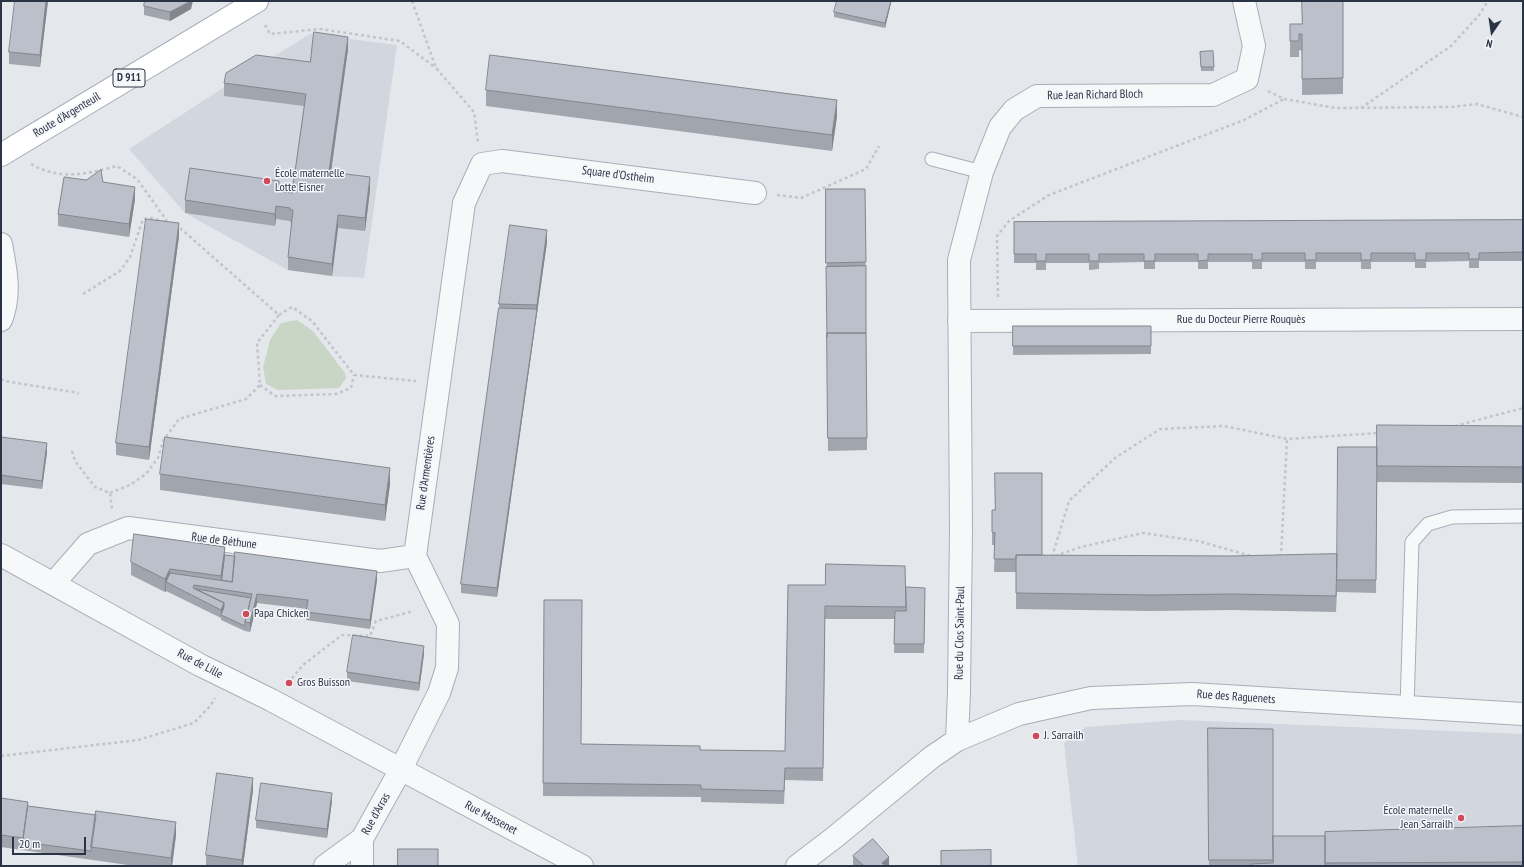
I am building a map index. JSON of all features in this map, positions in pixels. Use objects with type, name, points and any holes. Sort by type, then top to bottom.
[{"type":"main road","name":"Route d'Argenteuil","points":[[9,150],[256,2]]},
{"type":"street","points":[[1244,1],[1254,46],[1247,79]]},
{"type":"street","name":"Rue Jean Richard Bloch","points":[[958,321],[959,260],[982,172],[1000,127],[1014,110],[1037,96],[1213,95],[1247,79]]},
{"type":"street","name":"Square d'Ostheim","points":[[482,164],[502,160],[755,193]]},
{"type":"street","name":"Rue d'Armentières","points":[[415,556],[464,203],[482,164]]},
{"type":"street","points":[[1,244],[7,276],[6,308],[1,320]]},
{"type":"street","name":"Rue du Docteur Pierre Rouquès","points":[[958,321],[1523,319]]},
{"type":"street","name":"Rue du Clos Saint-Paul","points":[[957,740],[961,530],[958,321]]},
{"type":"street","name":"Rue de Béthune","points":[[52,584],[88,544],[128,528],[380,561],[415,556]]},
{"type":"street","name":"Rue de Lille","points":[[1,556],[401,769]]},
{"type":"street","points":[[401,769],[439,693],[447,668],[448,624],[415,556]]},
{"type":"street","name":"Rue des Raguenets","points":[[957,740],[1019,714],[1091,698],[1192,694],[1523,714]]},
{"type":"street","points":[[796,866],[835,837],[932,757],[957,740]]},
{"type":"street","name":"Rue d'Arras","points":[[325,866],[362,839],[401,769]]},
{"type":"street","name":"Rue Massenet","points":[[401,769],[582,866]]},
{"type":"street","points":[[362,839],[362,866]]},
{"type":"lane","points":[[932,159],[982,172]]},
{"type":"lane","points":[[1407,708],[1412,542],[1428,524],[1452,517],[1523,516]]},
{"type":"path","points":[[412,1],[436,68]]},
{"type":"path","points":[[1361,108],[1451,46],[1479,16],[1488,1]]},
{"type":"path","points":[[256,2],[270,34],[320,29],[400,40],[436,68],[474,112],[482,164]]},
{"type":"path","points":[[1247,79],[1284,99],[1336,108],[1452,107],[1476,104],[1523,116]]},
{"type":"path","points":[[998,321],[997,236],[1009,222],[1050,195],[1244,120],[1284,99]]},
{"type":"path","points":[[755,193],[801,198],[866,169],[879,146]]},
{"type":"path","points":[[9,150],[31,165],[47,172],[66,176],[91,173],[117,166],[137,179],[167,222],[151,218],[143,219],[130,257],[120,271],[83,294]]},
{"type":"path","points":[[174,225],[180,228],[279,315]]},
{"type":"path","points":[[354,375],[351,388],[336,394],[275,396],[260,385],[257,343],[279,315],[292,308],[312,321],[354,375],[439,383]]},
{"type":"path","points":[[1,379],[4,381],[79,394]]},
{"type":"path","points":[[72,450],[76,461],[95,487],[110,493],[130,485],[146,474],[158,458],[163,441],[178,418],[246,398],[260,385]]},
{"type":"path","points":[[1452,427],[1523,408]]},
{"type":"path","points":[[1252,557],[1198,541],[1143,533],[1081,547],[1052,557],[1069,501],[1115,458],[1160,429],[1224,426],[1287,439],[1382,433]]},
{"type":"path","points":[[1274,556],[1281,555],[1287,439]]},
{"type":"path","points":[[110,493],[112,511],[111,535]]},
{"type":"path","points":[[271,700],[303,665],[342,635],[370,636],[376,621],[438,604]]},
{"type":"path","points":[[1,756],[138,740],[194,723],[211,705],[226,677]]},
{"type":"shaded area","name":"École maternelle Lotte Eisner","points":[[310,34],[397,45],[364,278],[332,276],[288,270],[185,213],[129,149]]},
{"type":"shaded area","points":[[1181,720],[1523,734],[1523,866],[1078,866],[1064,743],[1086,727]]},
{"type":"green space","points":[[297,320],[313,331],[345,373],[346,378],[339,388],[278,390],[266,384],[263,367],[270,340],[281,323]]},
{"type":"building","points":[[15,1],[46,1],[40,55],[9,52]]},
{"type":"building","points":[[145,1],[191,1],[170,12],[144,6]]},
{"type":"building","points":[[837,1],[891,1],[885,23],[834,12]]},
{"type":"building","points":[[1302,1],[1343,1],[1343,78],[1302,79],[1302,34],[1299,34],[1299,41],[1290,41],[1290,24],[1302,24]]},
{"type":"building","points":[[314,32],[348,37],[329,172],[370,177],[365,218],[338,215],[332,264],[288,257],[293,210],[290,210],[290,208],[276,206],[275,214],[185,200],[190,168],[279,181],[279,191],[292,193],[306,94],[224,83],[226,73],[256,55],[310,62]]},
{"type":"building","points":[[1213,51],[1214,67],[1201,67],[1200,52]]},
{"type":"building","points":[[490,55],[837,100],[832,135],[486,90]]},
{"type":"building","points":[[101,170],[103,182],[135,187],[129,224],[58,214],[64,177],[86,180]]},
{"type":"building","points":[[826,189],[865,189],[866,262],[826,263]]},
{"type":"building","points":[[146,219],[179,223],[149,447],[116,443]]},
{"type":"building","points":[[1523,220],[1523,252],[1479,253],[1479,259],[1469,259],[1469,253],[1426,253],[1426,260],[1415,260],[1415,253],[1371,253],[1371,260],[1361,260],[1361,253],[1316,253],[1316,260],[1305,260],[1305,253],[1262,253],[1262,260],[1252,260],[1252,254],[1208,254],[1208,260],[1198,261],[1198,254],[1155,254],[1155,261],[1144,261],[1144,254],[1099,254],[1099,261],[1089,261],[1089,254],[1046,254],[1046,261],[1036,261],[1036,254],[1014,254],[1014,222]]},
{"type":"building","points":[[510,225],[547,230],[537,305],[499,304]]},
{"type":"building","points":[[866,266],[866,333],[827,333],[827,337],[826,267]]},
{"type":"building","points":[[499,308],[537,309],[497,588],[461,584]]},
{"type":"building","points":[[1013,326],[1151,326],[1151,346],[1013,346]]},
{"type":"building","points":[[827,333],[866,333],[867,438],[828,438]]},
{"type":"building","points":[[1377,425],[1523,426],[1523,467],[1377,466]]},
{"type":"building","points":[[1,437],[47,443],[42,481],[1,475]]},
{"type":"building","points":[[165,437],[390,468],[385,505],[160,474]]},
{"type":"building","points":[[1338,447],[1377,447],[1376,580],[1337,580]]},
{"type":"building","points":[[995,473],[1042,473],[1042,555],[1016,555],[1016,559],[994,559],[995,533],[992,532],[992,510],[995,510]]},
{"type":"building","points":[[134,534],[225,547],[221,576],[170,569],[165,579],[131,562]]},
{"type":"building","points":[[235,552],[377,571],[370,620],[306,612],[308,600],[257,594],[250,623],[245,622],[252,594],[194,585],[193,588],[224,603],[221,610],[166,582],[170,573],[232,582]]},
{"type":"building","points":[[1337,554],[1336,596],[1016,593],[1016,555],[1231,556]]},
{"type":"building","points":[[225,555],[235,556],[232,582],[222,580]]},
{"type":"building","points":[[826,564],[905,566],[906,607],[825,606],[823,768],[785,768],[784,791],[701,789],[701,785],[543,783],[544,600],[582,600],[581,744],[700,746],[700,750],[785,751],[788,585],[825,585]]},
{"type":"building","points":[[906,587],[925,588],[924,644],[894,644],[895,611],[906,611]]},
{"type":"building","points":[[196,589],[251,598],[245,626],[221,615],[224,603]]},
{"type":"building","points":[[353,635],[424,646],[419,683],[347,672]]},
{"type":"building","points":[[1208,728],[1273,729],[1273,860],[1209,860]]},
{"type":"building","points":[[217,773],[253,778],[242,860],[206,855]]},
{"type":"building","points":[[261,783],[332,793],[327,829],[256,820]]},
{"type":"building","points":[[1,798],[28,802],[23,838],[1,835]]},
{"type":"building","points":[[28,806],[96,815],[91,851],[23,842]]},
{"type":"building","points":[[96,811],[176,822],[171,858],[91,847]]},
{"type":"building","points":[[1523,826],[1523,862],[1325,863],[1325,832]]},
{"type":"building","points":[[1273,836],[1325,836],[1325,866],[1251,866],[1251,864],[1273,863]]},
{"type":"building","points":[[873,839],[889,857],[882,863],[886,866],[864,866],[853,856]]},
{"type":"building","points":[[398,849],[438,849],[438,866],[398,866]]},
{"type":"building","points":[[991,850],[991,866],[941,866],[941,851]]},
{"type":"place","name":"École maternelle Lotte Eisner","points":[[267,181]]},
{"type":"place","name":"Papa Chicken","points":[[246,614]]},
{"type":"place","name":"Gros Buisson","points":[[289,683]]},
{"type":"place","name":"J. Sarrailh","points":[[1036,736]]},
{"type":"place","name":"École maternelle Jean Sarrailh","points":[[1461,818]]}]
